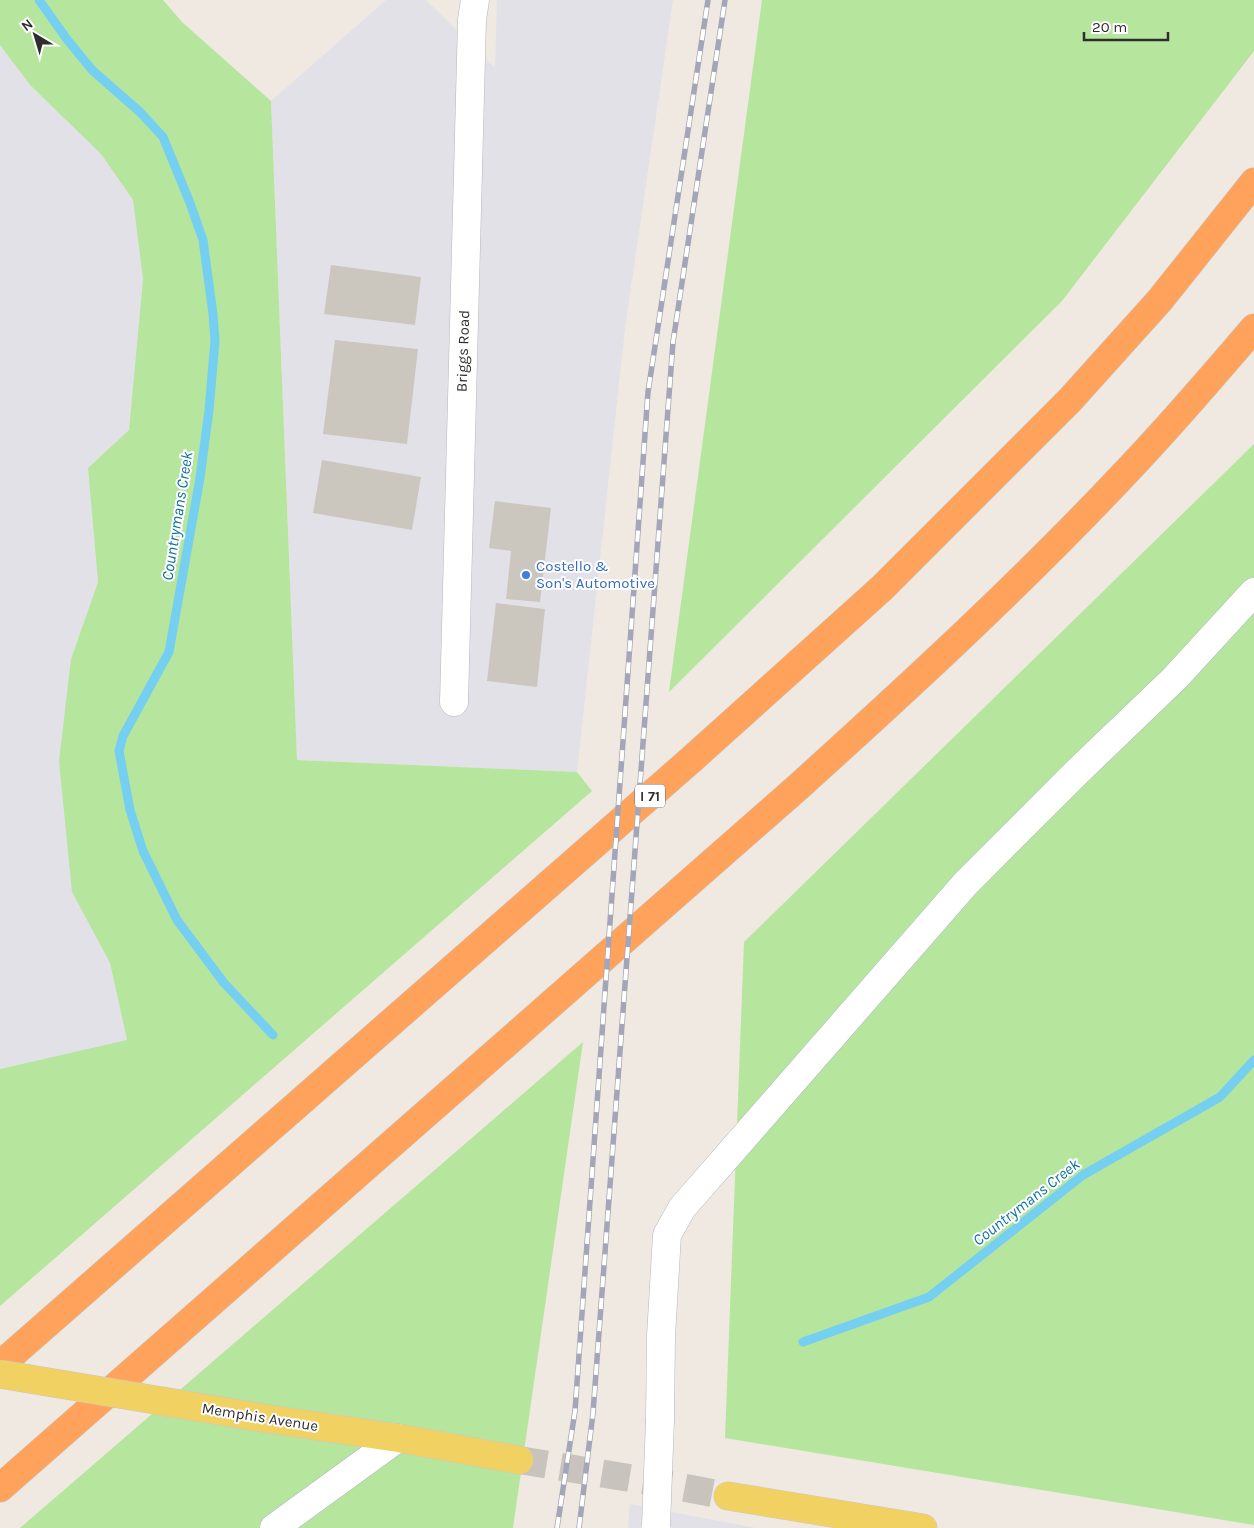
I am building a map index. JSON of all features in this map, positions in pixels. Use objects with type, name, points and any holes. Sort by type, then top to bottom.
[{"type":"highway","name":"I 71","points":[[0,1365],[694,758],[882,588],[1070,400],[1160,300],[1254,182]]},
{"type":"highway","points":[[0,1488],[745,835],[904,692],[1028,573],[1129,469],[1254,328]]},
{"type":"main road","name":"Memphis Avenue","points":[[0,1374],[269,1419],[398,1438],[519,1460]]},
{"type":"main road","points":[[728,1496],[923,1528]]},
{"type":"street","points":[[454,0],[474,10]]},
{"type":"street","name":"Briggs Road","points":[[454,702],[474,10]]},
{"type":"street","points":[[656,1527],[661,1336],[667,1235],[682,1208],[966,882],[1076,773],[1176,678],[1254,592]]},
{"type":"street","points":[[274,1528],[398,1438]]},
{"type":"shaded area","points":[[386,0],[426,0],[495,68],[497,0],[673,0],[625,328],[577,772],[297,760],[271,101]]},
{"type":"shaded area","points":[[0,45],[30,85],[101,154],[133,200],[143,279],[129,430],[88,468],[98,582],[71,659],[72,892],[110,963],[127,1041],[0,1069]]},
{"type":"shaded area","points":[[630,1504],[756,1528],[628,1528]]},
{"type":"green space","points":[[0,0],[163,0],[182,22],[271,101],[297,760],[577,772],[592,791],[0,1306],[0,1069],[127,1040],[110,963],[72,892],[59,761],[71,659],[98,582],[88,468],[129,430],[143,279],[133,200],[101,154],[30,85],[0,45]]},
{"type":"green space","points":[[762,0],[1254,0],[1254,51],[1062,301],[669,692]]},
{"type":"green space","points":[[1254,444],[1254,1525],[725,1438],[744,942]]},
{"type":"green space","points":[[583,1042],[513,1528],[20,1528]]},
{"type":"building","points":[[331,265],[421,277],[415,325],[324,314]]},
{"type":"building","points":[[335,340],[418,349],[407,444],[323,434]]},
{"type":"building","points":[[322,460],[421,477],[412,530],[313,513]]},
{"type":"building","name":"Costello & Son's Automotive","points":[[495,501],[551,508],[540,602],[506,599],[511,551],[489,548]]},
{"type":"building","points":[[496,603],[545,609],[537,687],[487,681]]},
{"type":"waterway","name":"Countrymans Creek","points":[[39,0],[92,70],[140,112],[163,137],[203,240],[215,341],[209,410],[200,478],[169,652],[123,736],[119,751],[130,810],[143,851],[177,920],[224,983],[273,1035]]},
{"type":"waterway","name":"Countrymans Creek","points":[[803,1342],[929,1297],[1083,1175],[1220,1097],[1254,1060]]},
{"type":"tunnel","points":[[519,1460],[728,1496]]},
{"type":"railway","points":[[557,1528],[575,1411],[648,392],[708,0]]},
{"type":"railway","points":[[579,1528],[593,1413],[673,342],[725,0]]},
{"type":"place","name":"Costello & Son's Automotive","points":[[526,575]]}]
